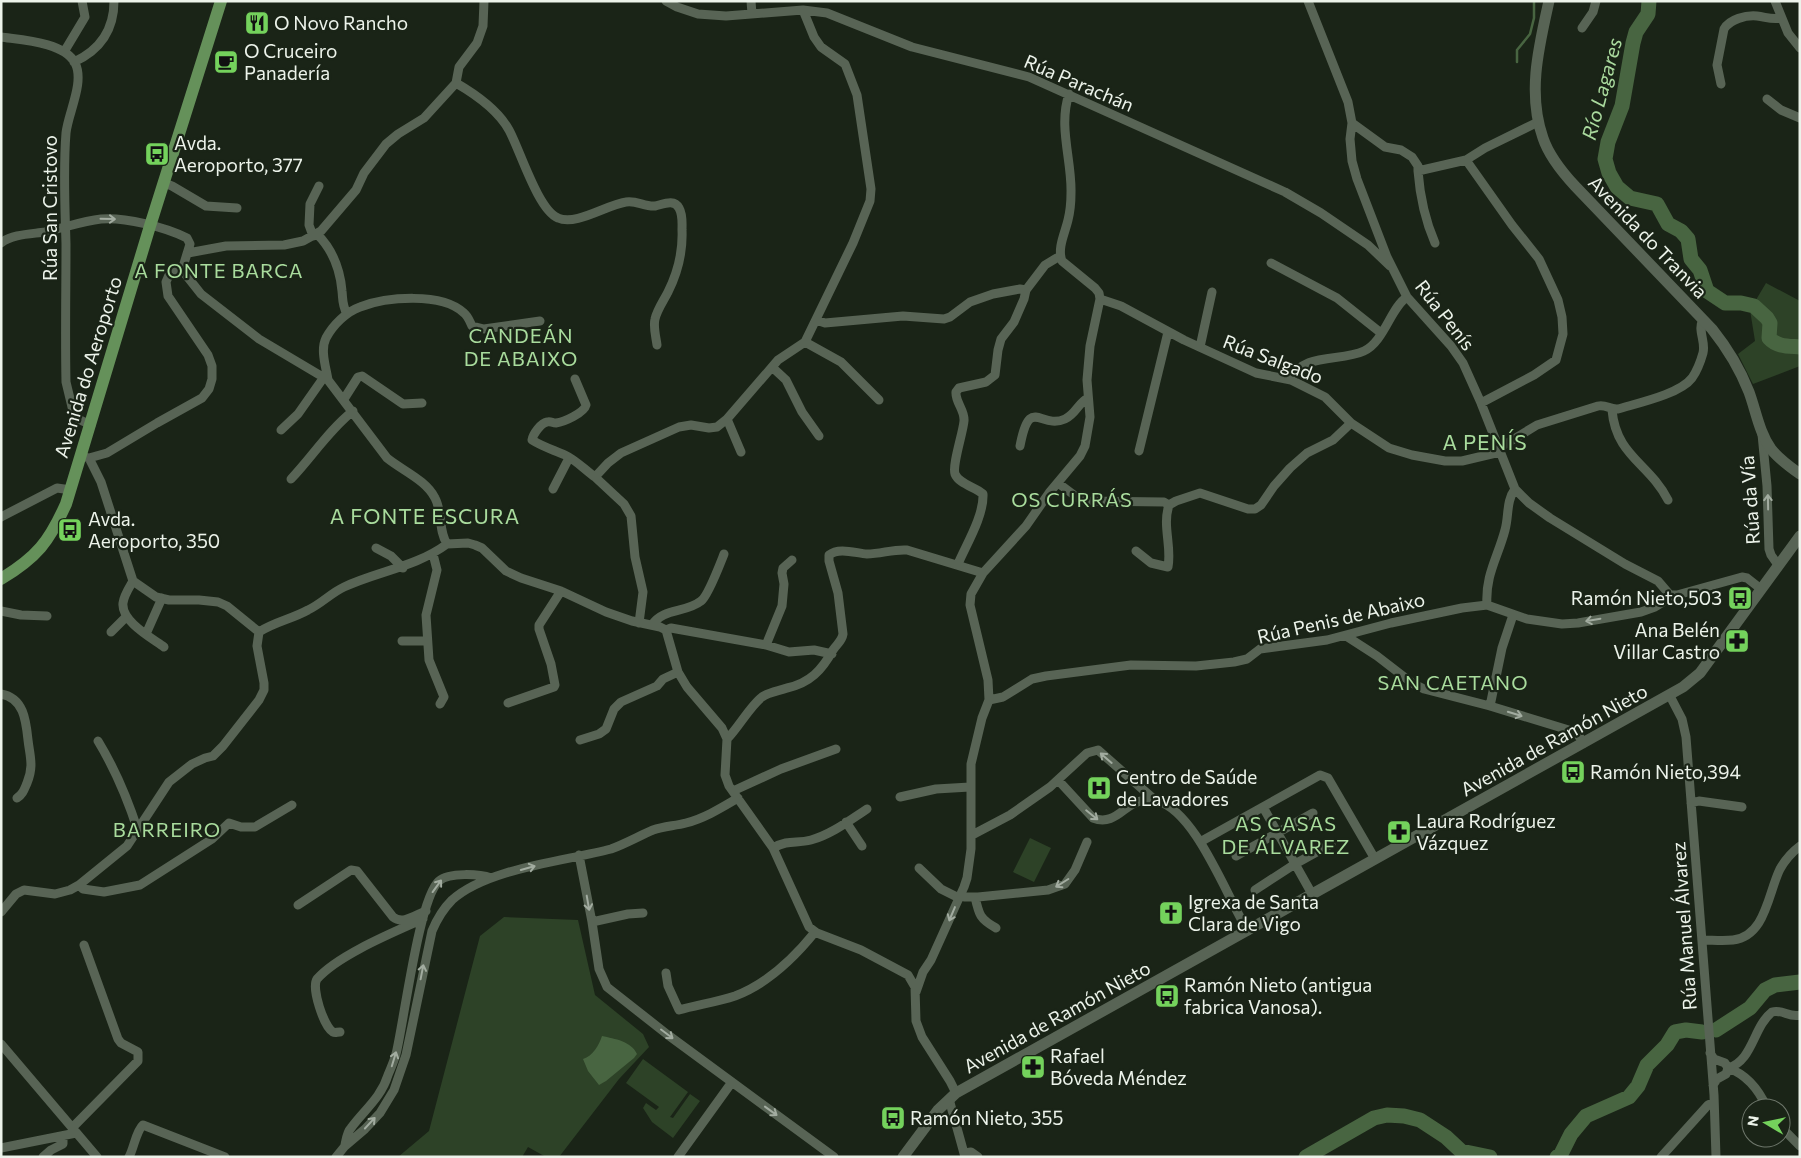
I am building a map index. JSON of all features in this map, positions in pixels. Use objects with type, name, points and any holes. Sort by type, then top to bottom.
[{"type":"main road","name":"Avenida do Aeroporto","points":[[1,579],[35,556],[46,544],[55,528],[85,457],[91,425],[150,226],[221,1]]},
{"type":"main road","name":"Avenida do Tranvia","points":[[1549,1],[1534,83],[1534,98],[1543,139],[1559,168],[1581,193],[1712,329],[1733,358],[1749,394],[1761,431],[1773,451],[1800,474]]},
{"type":"main road","name":"Avenida de Ramón Nieto","points":[[903,1157],[938,1110],[953,1096],[1312,894],[1670,696],[1688,684],[1700,673],[1800,536]]},
{"type":"street","points":[[64,52],[85,17],[82,1]]},
{"type":"street","points":[[1,36],[52,46],[64,52],[74,62],[86,56],[106,37],[112,21],[114,1]]},
{"type":"street","points":[[188,253],[226,246],[284,245],[304,241],[315,235],[356,190],[364,173],[386,144],[424,118],[456,83],[460,67],[477,43],[483,26],[484,1]]},
{"type":"street","name":"Rúa Parachán","points":[[666,1],[698,14],[726,16],[803,10],[827,13],[912,46],[1029,77],[1285,192],[1368,245],[1392,268]]},
{"type":"street","points":[[751,1],[752,14]]},
{"type":"street","name":"Rúa Penís","points":[[1308,1],[1348,102],[1352,123],[1350,139],[1354,170],[1392,268],[1407,297],[1451,346],[1463,363],[1515,488],[1529,503],[1550,518],[1625,564],[1658,581],[1670,595]]},
{"type":"street","points":[[1582,28],[1593,12],[1596,1]]},
{"type":"street","points":[[1775,1],[1788,33],[1800,48]]},
{"type":"street","points":[[595,477],[621,453],[670,431],[691,425],[709,428],[717,427],[728,419],[778,360],[805,342],[853,243],[870,201],[871,189],[857,95],[845,64],[821,47],[814,37],[803,10]]},
{"type":"street","points":[[1721,84],[1717,65],[1724,29],[1727,23],[1748,16],[1781,18]]},
{"type":"street","name":"Rúa San Cristovo","points":[[74,62],[78,82],[66,132],[66,382],[72,406],[78,419],[91,425]]},
{"type":"street","points":[[456,83],[488,106],[509,129],[534,186],[548,211],[556,218],[566,221],[574,220],[626,202],[654,206],[669,202],[675,203],[679,207],[682,214],[683,248],[680,263],[671,286],[655,319],[657,345]]},
{"type":"street","points":[[916,994],[923,972],[931,960],[960,897],[967,878],[971,849],[970,787],[974,748],[989,700],[988,680],[970,600],[971,594],[983,573],[1026,526],[1080,456],[1085,446],[1090,417],[1087,380],[1090,346],[1100,299],[1099,292],[1062,261],[1060,256],[1061,244],[1068,219],[1071,192],[1065,129],[1065,115],[1069,94]]},
{"type":"street","points":[[1766,99],[1781,110],[1800,118]]},
{"type":"street","points":[[1418,171],[1466,160],[1485,148],[1538,122]]},
{"type":"street","points":[[1352,123],[1385,147],[1401,150],[1412,157],[1418,166],[1420,195],[1427,226],[1435,244]]},
{"type":"street","points":[[1466,160],[1512,225],[1539,259],[1558,300],[1562,316],[1563,334],[1556,360],[1481,403]]},
{"type":"street","points":[[164,183],[206,206],[237,208]]},
{"type":"street","points":[[319,186],[310,204],[309,225],[315,235],[325,243],[337,262],[342,292],[342,306],[347,314]]},
{"type":"street","points":[[1,243],[14,237],[70,225],[102,219],[120,220],[150,226],[186,238],[190,244],[182,270]]},
{"type":"street","points":[[958,564],[976,523],[983,500],[982,494],[979,491],[959,480],[955,475],[954,466],[964,420],[964,414],[955,397],[956,392],[959,388],[986,382],[995,375],[1000,339],[1014,322],[1026,290],[1045,265],[1060,256]]},
{"type":"street","points":[[1271,263],[1337,298],[1381,333]]},
{"type":"street","points":[[259,632],[227,606],[218,602],[156,597],[133,582],[101,482],[85,457],[107,453],[202,398],[209,389],[212,379],[212,366],[208,355],[168,296],[166,282],[169,275],[176,269],[182,270],[200,294],[259,339],[326,378],[388,458],[424,484],[436,498],[443,538],[447,544]]},
{"type":"street","points":[[816,320],[825,323],[912,316],[944,319],[950,317],[970,302],[994,294],[1020,289],[1026,290]]},
{"type":"street","points":[[1200,347],[1212,292]]},
{"type":"street","points":[[1291,380],[1294,373],[1301,366],[1316,361],[1361,353],[1368,349],[1389,323],[1401,302],[1407,297]]},
{"type":"street","points":[[280,430],[298,414],[326,378],[325,339],[336,323],[358,307],[406,298],[427,298],[446,303],[465,313],[472,326],[484,329],[540,321]]},
{"type":"street","name":"Rúa Salgado","points":[[1100,299],[1121,306],[1168,332],[1256,373],[1291,380],[1325,397],[1351,423],[1389,448],[1445,461],[1462,461],[1500,450],[1536,426],[1598,406],[1604,405],[1612,410],[1666,394],[1689,381],[1693,376],[1703,352],[1703,339],[1700,330],[1703,320]]},
{"type":"street","points":[[1139,451],[1168,332]]},
{"type":"street","points":[[805,342],[841,362],[879,400]]},
{"type":"street","points":[[772,367],[786,380],[802,412],[819,436]]},
{"type":"street","points":[[344,399],[358,377],[362,376],[403,404],[422,403]]},
{"type":"street","points":[[575,379],[586,404],[585,409],[556,423],[543,423],[532,440],[541,446],[554,449],[569,458],[595,477],[624,504],[631,516],[642,592],[639,623]]},
{"type":"street","points":[[1020,446],[1026,423],[1031,418],[1037,416],[1058,421],[1067,418],[1075,412],[1081,401],[1088,398]]},
{"type":"street","points":[[1612,410],[1613,424],[1620,440],[1631,456],[1653,478],[1668,500]]},
{"type":"street","points":[[291,479],[310,460],[330,432],[353,411]]},
{"type":"street","points":[[728,419],[741,452]]},
{"type":"street","points":[[1136,551],[1151,563],[1168,567],[1170,556],[1166,532],[1170,505],[1200,493],[1248,509],[1255,509],[1262,505],[1274,486],[1290,468],[1307,453],[1332,440],[1351,423]]},
{"type":"street","name":"Rúa da Vía","points":[[1761,431],[1767,486],[1769,549],[1770,555],[1778,565]]},
{"type":"street","points":[[553,489],[569,458]]},
{"type":"street","points":[[1058,483],[1085,501],[1164,502],[1170,505]]},
{"type":"street","points":[[1,517],[57,488],[71,490]]},
{"type":"street","points":[[1515,488],[1509,502],[1506,527],[1487,584],[1487,605],[1513,615],[1544,622],[1578,623],[1640,612],[1655,607],[1665,601],[1670,595],[1677,595],[1742,577],[1747,578],[1761,589]]},
{"type":"street","points":[[1,912],[16,894],[24,890],[55,894],[70,890],[79,885],[127,846],[169,782],[192,764],[204,758],[214,756],[259,700],[264,690],[256,646],[259,632],[266,627],[309,610],[343,587],[403,568],[433,554],[447,544],[475,544],[482,548],[506,571],[561,591],[606,612],[639,623],[666,630],[671,628],[766,645],[789,652],[814,650],[832,654]]},
{"type":"street","points":[[376,548],[391,556],[403,568]]},
{"type":"street","points":[[727,739],[760,698],[768,693],[794,687],[814,678],[842,640],[843,634],[838,593],[828,561],[829,555],[832,553],[839,551],[868,554],[907,550],[983,573]]},
{"type":"street","points":[[433,554],[437,570],[426,615],[429,660],[444,697],[440,704]]},
{"type":"street","points":[[652,625],[663,614],[687,607],[704,599],[724,554]]},
{"type":"street","points":[[766,645],[782,606],[783,568],[792,560]]},
{"type":"street","points":[[133,582],[125,594],[123,611],[126,617],[164,647]]},
{"type":"street","points":[[508,703],[554,687],[556,684],[539,625],[561,591]]},
{"type":"street","points":[[146,634],[162,598]]},
{"type":"street","name":"Rúa Penis de Abaixo","points":[[989,700],[1003,697],[1032,679],[1046,676],[1132,665],[1196,666],[1234,662],[1247,659],[1260,649],[1327,640],[1391,623],[1487,605]]},
{"type":"street","points":[[1,611],[21,615],[47,616]]},
{"type":"street","points":[[1490,706],[1502,648],[1513,615]]},
{"type":"street","points":[[111,632],[126,617]]},
{"type":"street","points":[[666,630],[678,672],[687,687],[722,728],[727,739],[725,775],[735,795],[773,848],[809,927],[815,932],[861,950],[908,975],[912,981],[916,994],[916,1021],[922,1037],[950,1081],[965,1155],[971,1152],[978,1157]]},
{"type":"street","points":[[1346,636],[1377,656],[1412,683],[1424,689],[1490,706],[1572,731],[1584,743]]},
{"type":"street","points":[[402,641],[428,641]]},
{"type":"street","points":[[580,740],[599,734],[606,729],[614,709],[621,702],[657,686],[663,679],[678,672]]},
{"type":"street","points":[[1,694],[11,696],[17,702],[27,721],[32,771],[23,794],[16,798]]},
{"type":"street","name":"Rúa Manuel Álvarez","points":[[1670,696],[1685,727],[1712,1070],[1716,1157]]},
{"type":"street","points":[[98,741],[110,761],[138,831]]},
{"type":"street","points":[[336,1157],[380,1113],[394,1090],[406,1054],[427,948],[435,923],[453,899],[473,886],[491,878],[578,855],[609,849],[654,830],[686,823],[718,810],[735,795],[781,769],[836,749]]},
{"type":"street","points":[[971,834],[1010,815],[1058,780],[1087,753],[1098,750],[1156,801],[1176,813],[1187,823],[1200,842],[1248,931]]},
{"type":"street","points":[[1200,842],[1320,775],[1328,778],[1375,859]]},
{"type":"street","points":[[1058,780],[1093,818],[1100,821],[1112,818],[1139,802],[1156,801]]},
{"type":"street","points":[[1134,804],[1136,784]]},
{"type":"street","points":[[900,796],[936,789],[970,787]]},
{"type":"street","points":[[1691,803],[1699,801],[1742,807]]},
{"type":"street","points":[[79,885],[83,890],[104,892],[140,885],[212,840],[229,823],[241,827],[255,827],[292,804]]},
{"type":"street","points":[[1262,808],[1312,894]]},
{"type":"street","points":[[773,848],[789,841],[812,840],[834,830],[867,809]]},
{"type":"street","points":[[1236,856],[1313,813]]},
{"type":"street","points":[[846,822],[862,846]]},
{"type":"street","points":[[919,868],[941,889],[960,897],[1048,890],[1064,884],[1075,870],[1087,842]]},
{"type":"street","points":[[1255,890],[1295,864],[1331,844]]},
{"type":"street","points":[[1702,940],[1734,940],[1746,935],[1759,924],[1780,869],[1791,853],[1800,846]]},
{"type":"street","points":[[578,855],[592,922],[599,969],[607,987],[834,1157]]},
{"type":"street","points":[[298,905],[351,870],[357,872],[398,921],[424,915]]},
{"type":"street","points":[[345,1146],[349,1129],[378,1096],[388,1078],[396,1054],[424,915],[434,887],[440,880],[446,877],[478,874],[491,878]]},
{"type":"street","points":[[976,897],[979,914],[984,921],[996,928]]},
{"type":"street","points":[[592,922],[628,914],[644,913]]},
{"type":"street","points":[[340,1032],[335,1033],[332,1031],[325,1022],[315,993],[314,987],[317,980],[330,968],[349,956],[424,915]]},
{"type":"street","points":[[666,973],[668,986],[679,1010],[705,1004],[736,995],[766,979],[791,959],[815,932]]},
{"type":"street","points":[[1,1148],[63,1136],[74,1130],[138,1060],[138,1052],[118,1040],[84,945]]},
{"type":"street","points":[[908,975],[923,972]]},
{"type":"street","points":[[1728,1068],[1737,1066],[1748,1051],[1762,1023],[1772,1012],[1782,1012],[1791,1016],[1800,1015]]},
{"type":"street","points":[[1,1044],[96,1157]]},
{"type":"street","points":[[1710,1052],[1714,1059],[1725,1063],[1728,1068],[1746,1077],[1762,1098]]},
{"type":"street","points":[[1719,1061],[1712,1070],[1715,1075],[1721,1077]]},
{"type":"street","points":[[1713,1085],[1726,1074],[1728,1068]]},
{"type":"street","points":[[678,1157],[732,1082]]},
{"type":"street","points":[[1661,1157],[1708,1105],[1714,1102]]},
{"type":"street","points":[[129,1157],[143,1124],[148,1128],[226,1157]]},
{"type":"street","points":[[42,1157],[63,1144],[63,1136]]},
{"type":"street","points":[[1791,1137],[1800,1146]]},
{"type":"shaded area","points":[[1766,283],[1800,301],[1800,366],[1753,384],[1738,354],[1755,341],[1750,310]]},
{"type":"shaded area","points":[[1030,838],[1051,848],[1034,882],[1013,872]]},
{"type":"shaded area","points":[[504,917],[578,920],[595,995],[643,1034],[649,1047],[619,1079],[559,1157],[546,1157],[528,1147],[522,1157],[398,1157],[429,1131],[480,936]]},
{"type":"shaded area","points":[[602,1036],[627,1043],[637,1054],[599,1085],[588,1071],[583,1059],[595,1050]]},
{"type":"shaded area","points":[[643,1059],[688,1092],[670,1117],[673,1118],[690,1094],[700,1101],[673,1138],[652,1122],[643,1108],[646,1103],[656,1110],[659,1107],[626,1083]]},
{"type":"waterway","points":[[1517,62],[1517,50],[1530,34],[1534,18],[1534,1]]},
{"type":"waterway","name":"Río Lagares","points":[[1649,1],[1648,14],[1636,32],[1622,106],[1608,142],[1605,159],[1609,173],[1617,187],[1630,198],[1657,204],[1668,224],[1681,231],[1688,239],[1691,259],[1700,270],[1707,291],[1725,303],[1741,303],[1754,306],[1770,323],[1769,338],[1772,341],[1783,346],[1800,347]]},
{"type":"waterway","name":"Río Lagares","points":[[1716,1030],[1750,1008],[1765,990],[1775,985],[1800,982]]},
{"type":"waterway","name":"Río Lagares","points":[[1557,1157],[1561,1154],[1571,1134],[1586,1116],[1629,1097],[1638,1086],[1647,1065],[1667,1045],[1675,1032],[1686,1030],[1702,1032]]},
{"type":"waterway","name":"Río Lagares","points":[[1306,1157],[1374,1118],[1387,1115],[1404,1116],[1420,1120],[1446,1137],[1461,1151],[1490,1157]]},
{"type":"place","name":"O Novo Rancho","points":[[257,23]]},
{"type":"place","name":"O Cruceiro Panadería","points":[[226,62]]},
{"type":"place","name":"Avda. Aeroporto, 377","points":[[157,154]]},
{"type":"place","name":"Avda. Aeroporto, 350","points":[[70,530]]},
{"type":"place","name":"Ramón Nieto,503","points":[[1740,598]]},
{"type":"place","name":"Ana Belén Villar Castro","points":[[1737,641]]},
{"type":"place","name":"Ramón Nieto,394","points":[[1573,772]]},
{"type":"place","name":"Centro de Saúde de Lavadores","points":[[1099,788]]},
{"type":"place","name":"Laura Rodríguez Vázquez","points":[[1399,832]]},
{"type":"place","name":"Igrexa de Santa Clara de Vigo","points":[[1171,913]]},
{"type":"place","name":"Ramón Nieto (antigua fabrica Vanosa).","points":[[1167,996]]},
{"type":"place","name":"Rafael Bóveda Méndez","points":[[1033,1067]]},
{"type":"place","name":"Ramón Nieto, 355","points":[[893,1118]]},
{"type":"district","name":"A FONTE BARCA","points":[[219,271]]},
{"type":"district","name":"CANDEÁN DE ABAIXO","points":[[521,348]]},
{"type":"district","name":"A PENÍS","points":[[1485,443]]},
{"type":"district","name":"OS CURRÁS","points":[[1072,500]]},
{"type":"district","name":"A FONTE ESCURA","points":[[425,517]]},
{"type":"district","name":"SAN CAETANO","points":[[1453,683]]},
{"type":"district","name":"BARREIRO","points":[[167,830]]},
{"type":"district","name":"AS CASAS DE ÁLVAREZ","points":[[1286,836]]}]
